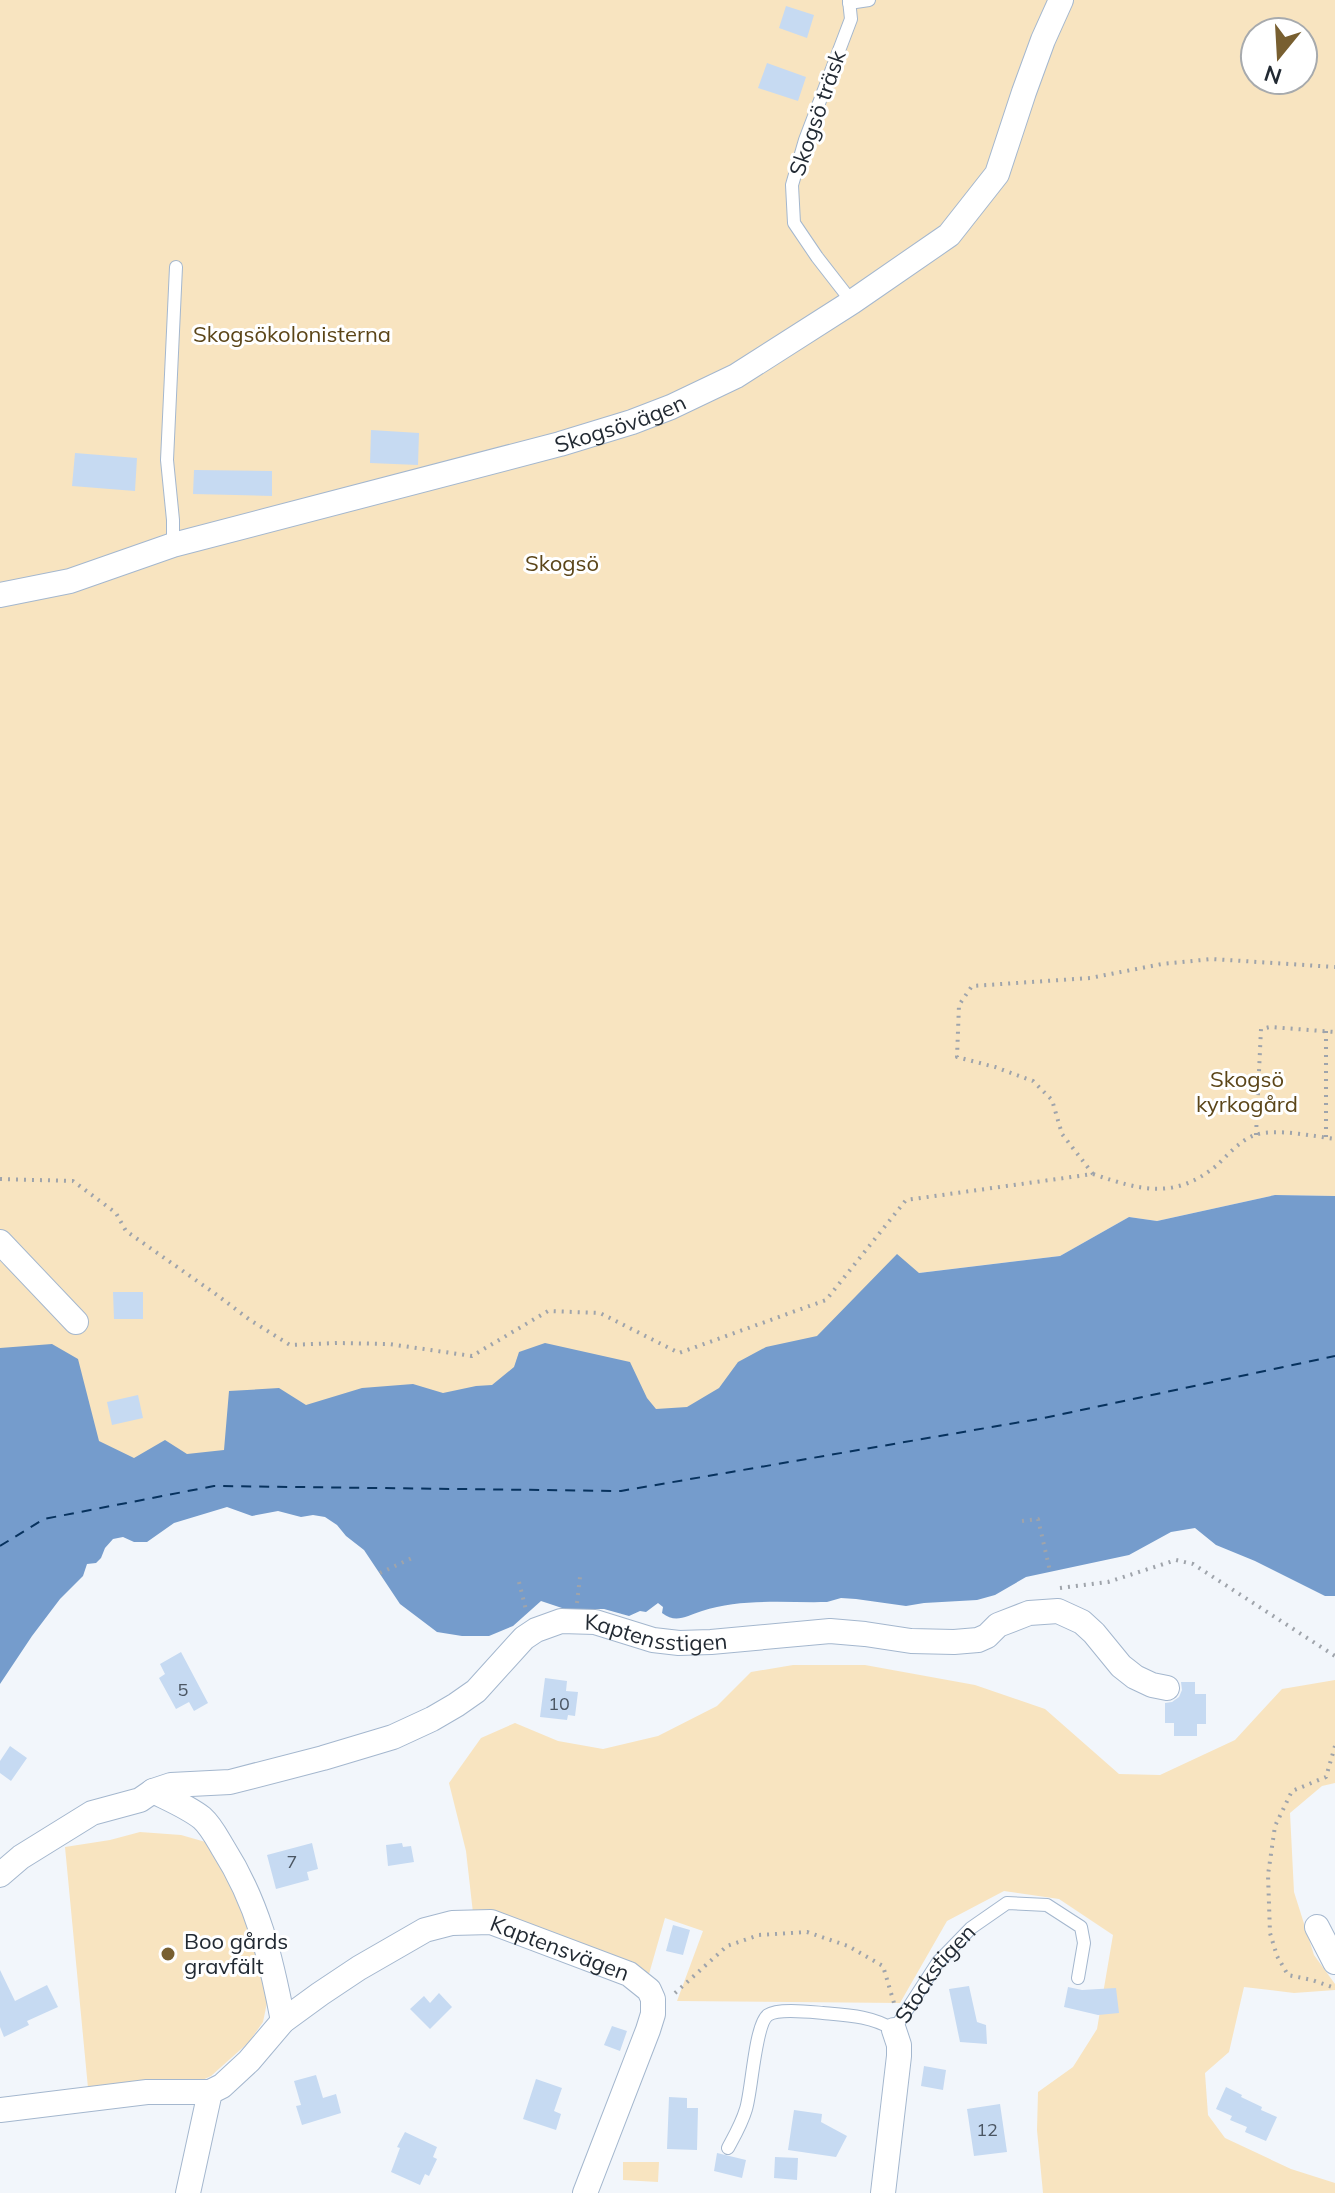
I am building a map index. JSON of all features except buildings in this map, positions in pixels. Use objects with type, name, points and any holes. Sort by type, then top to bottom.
[{"type":"street","name":"Skogsövägen","points":[[0,595],[70,581],[173,545],[560,444],[671,407],[736,376],[949,235],[997,174],[1043,40],[1061,0]]},
{"type":"street","points":[[0,1242],[76,1322]]},
{"type":"street","name":"Kaptensstigen","points":[[0,1875],[21,1857],[92,1813],[140,1800],[153,1791],[171,1785],[230,1782],[393,1737],[456,1705],[476,1691],[524,1638],[561,1621],[595,1622],[653,1640],[679,1643],[830,1631],[911,1641],[954,1642],[978,1640],[998,1625],[1029,1613],[1058,1611],[1082,1622],[1121,1666],[1135,1677],[1167,1688]]},
{"type":"street","points":[[153,1791],[202,1819],[234,1865],[269,1952],[283,2021]]},
{"type":"street","name":"Kaptensvägen","points":[[210,2092],[222,2086],[249,2061],[283,2021],[320,1994],[425,1930],[452,1923],[485,1921],[507,1927],[629,1974],[649,1990],[653,1999],[653,2014]]},
{"type":"street","points":[[1317,1927],[1335,1962]]},
{"type":"street","points":[[585,2193],[653,2014]]},
{"type":"street","name":"Stockstigen","points":[[883,2193],[899,2056],[894,2030]]},
{"type":"street","points":[[0,2110],[147,2092],[210,2092],[188,2193]]},
{"type":"lane","name":"Skogsö träsk","points":[[852,302],[794,223],[792,185],[805,140],[851,19],[849,1],[869,0]]},
{"type":"lane","points":[[173,545],[167,460],[176,267]]},
{"type":"lane","name":"Stockstigen","points":[[894,2030],[938,1962],[971,1928],[1007,1903],[1047,1905],[1081,1927],[1084,1943],[1078,1978]]},
{"type":"lane","points":[[728,2148],[746,2109],[759,2033],[766,2016],[775,2012],[846,2015],[868,2019],[894,2030]]},
{"type":"path","points":[[1093,1174],[1062,1134],[1052,1100],[1033,1081],[957,1057],[959,1005],[972,986],[1090,978],[1162,964],[1212,959],[1335,967]]},
{"type":"path","points":[[1256,1135],[1261,1029],[1335,1032]]},
{"type":"path","points":[[1326,1031],[1326,1138]]},
{"type":"path","points":[[0,1179],[73,1181],[116,1213],[126,1231],[290,1345],[389,1344],[472,1356],[548,1311],[600,1313],[679,1353],[826,1300],[906,1200],[1093,1174],[1132,1187],[1180,1187],[1199,1178],[1252,1136],[1268,1132],[1335,1139]]},
{"type":"path","points":[[1022,1521],[1038,1519],[1050,1571]]},
{"type":"path","points":[[380,1573],[412,1558]]},
{"type":"path","points":[[1051,1589],[1108,1582],[1176,1560],[1193,1564],[1335,1656]]},
{"type":"path","points":[[577,1609],[580,1577]]},
{"type":"path","points":[[519,1582],[526,1613]]},
{"type":"path","points":[[1335,1746],[1326,1777],[1292,1791],[1275,1826],[1268,1875],[1270,1933],[1277,1956],[1288,1975],[1335,1988]]},
{"type":"path","points":[[653,2014],[727,1946],[759,1935],[807,1932],[848,1946],[883,1966],[894,2000],[894,2030]]},
{"type":"green space","name":"Skogsö","points":[[0,0],[1335,0],[1335,1196],[1275,1195],[1157,1221],[1129,1217],[1060,1256],[919,1273],[952,1433],[378,1468],[0,1530]]},
{"type":"green space","points":[[793,1665],[865,1665],[975,1685],[1045,1709],[1119,1774],[1160,1775],[1235,1740],[1282,1689],[1335,1680],[1335,1783],[1322,1786],[1290,1813],[1294,1892],[1314,1955],[1335,1984],[1335,1990],[1294,1993],[1244,1987],[1229,2052],[1205,2073],[1208,2115],[1225,2138],[1291,2169],[1335,2183],[1335,2193],[1043,2193],[1037,2130],[1038,2092],[1073,2067],[1097,2029],[1113,1935],[1059,1899],[1004,1891],[947,1921],[900,2003],[677,2001],[703,1931],[665,1918],[649,1974],[473,1913],[466,1851],[449,1783],[481,1738],[515,1723],[558,1741],[603,1749],[658,1736],[717,1706],[751,1672]]},
{"type":"green space","points":[[140,1832],[181,1835],[209,1843],[231,1879],[255,1939],[268,1998],[263,2022],[249,2042],[211,2076],[192,2085],[88,2088],[65,1847]]},
{"type":"green space","points":[[623,2162],[659,2162],[658,2182],[623,2180]]},
{"type":"water","points":[[1275,1195],[1335,1196],[1335,1596],[1325,1596],[1216,1545],[1195,1528],[1171,1532],[1129,1555],[1026,1577],[995,1595],[977,1600],[906,1606],[841,1598],[827,1602],[748,1603],[717,1607],[677,1619],[662,1613],[663,1607],[658,1603],[646,1612],[629,1616],[604,1609],[565,1609],[541,1601],[513,1626],[489,1636],[462,1636],[437,1632],[400,1604],[364,1550],[325,1517],[301,1517],[278,1511],[252,1516],[227,1507],[174,1523],[147,1542],[134,1542],[123,1537],[113,1539],[96,1563],[87,1564],[83,1576],[60,1599],[0,1684],[0,1348],[52,1344],[78,1359],[99,1441],[134,1458],[165,1440],[187,1454],[224,1450],[229,1391],[279,1388],[306,1405],[362,1388],[413,1384],[443,1393],[492,1385],[514,1367],[519,1352],[545,1343],[630,1362],[647,1398],[656,1409],[687,1407],[719,1388],[738,1362],[766,1347],[817,1336],[897,1254],[919,1273],[1060,1256],[1129,1217],[1157,1221]]},
{"type":"ferry route","points":[[0,1546],[44,1519],[214,1486],[621,1491],[1044,1418],[1335,1356]]},
{"type":"place","name":"Boo gårds gravfält","points":[[168,1954]]},
{"type":"park label","name":"Skogsökolonisterna","points":[[292,334]]},
{"type":"park label","name":"Skogsö kyrkogård","points":[[1247,1092]]}]
